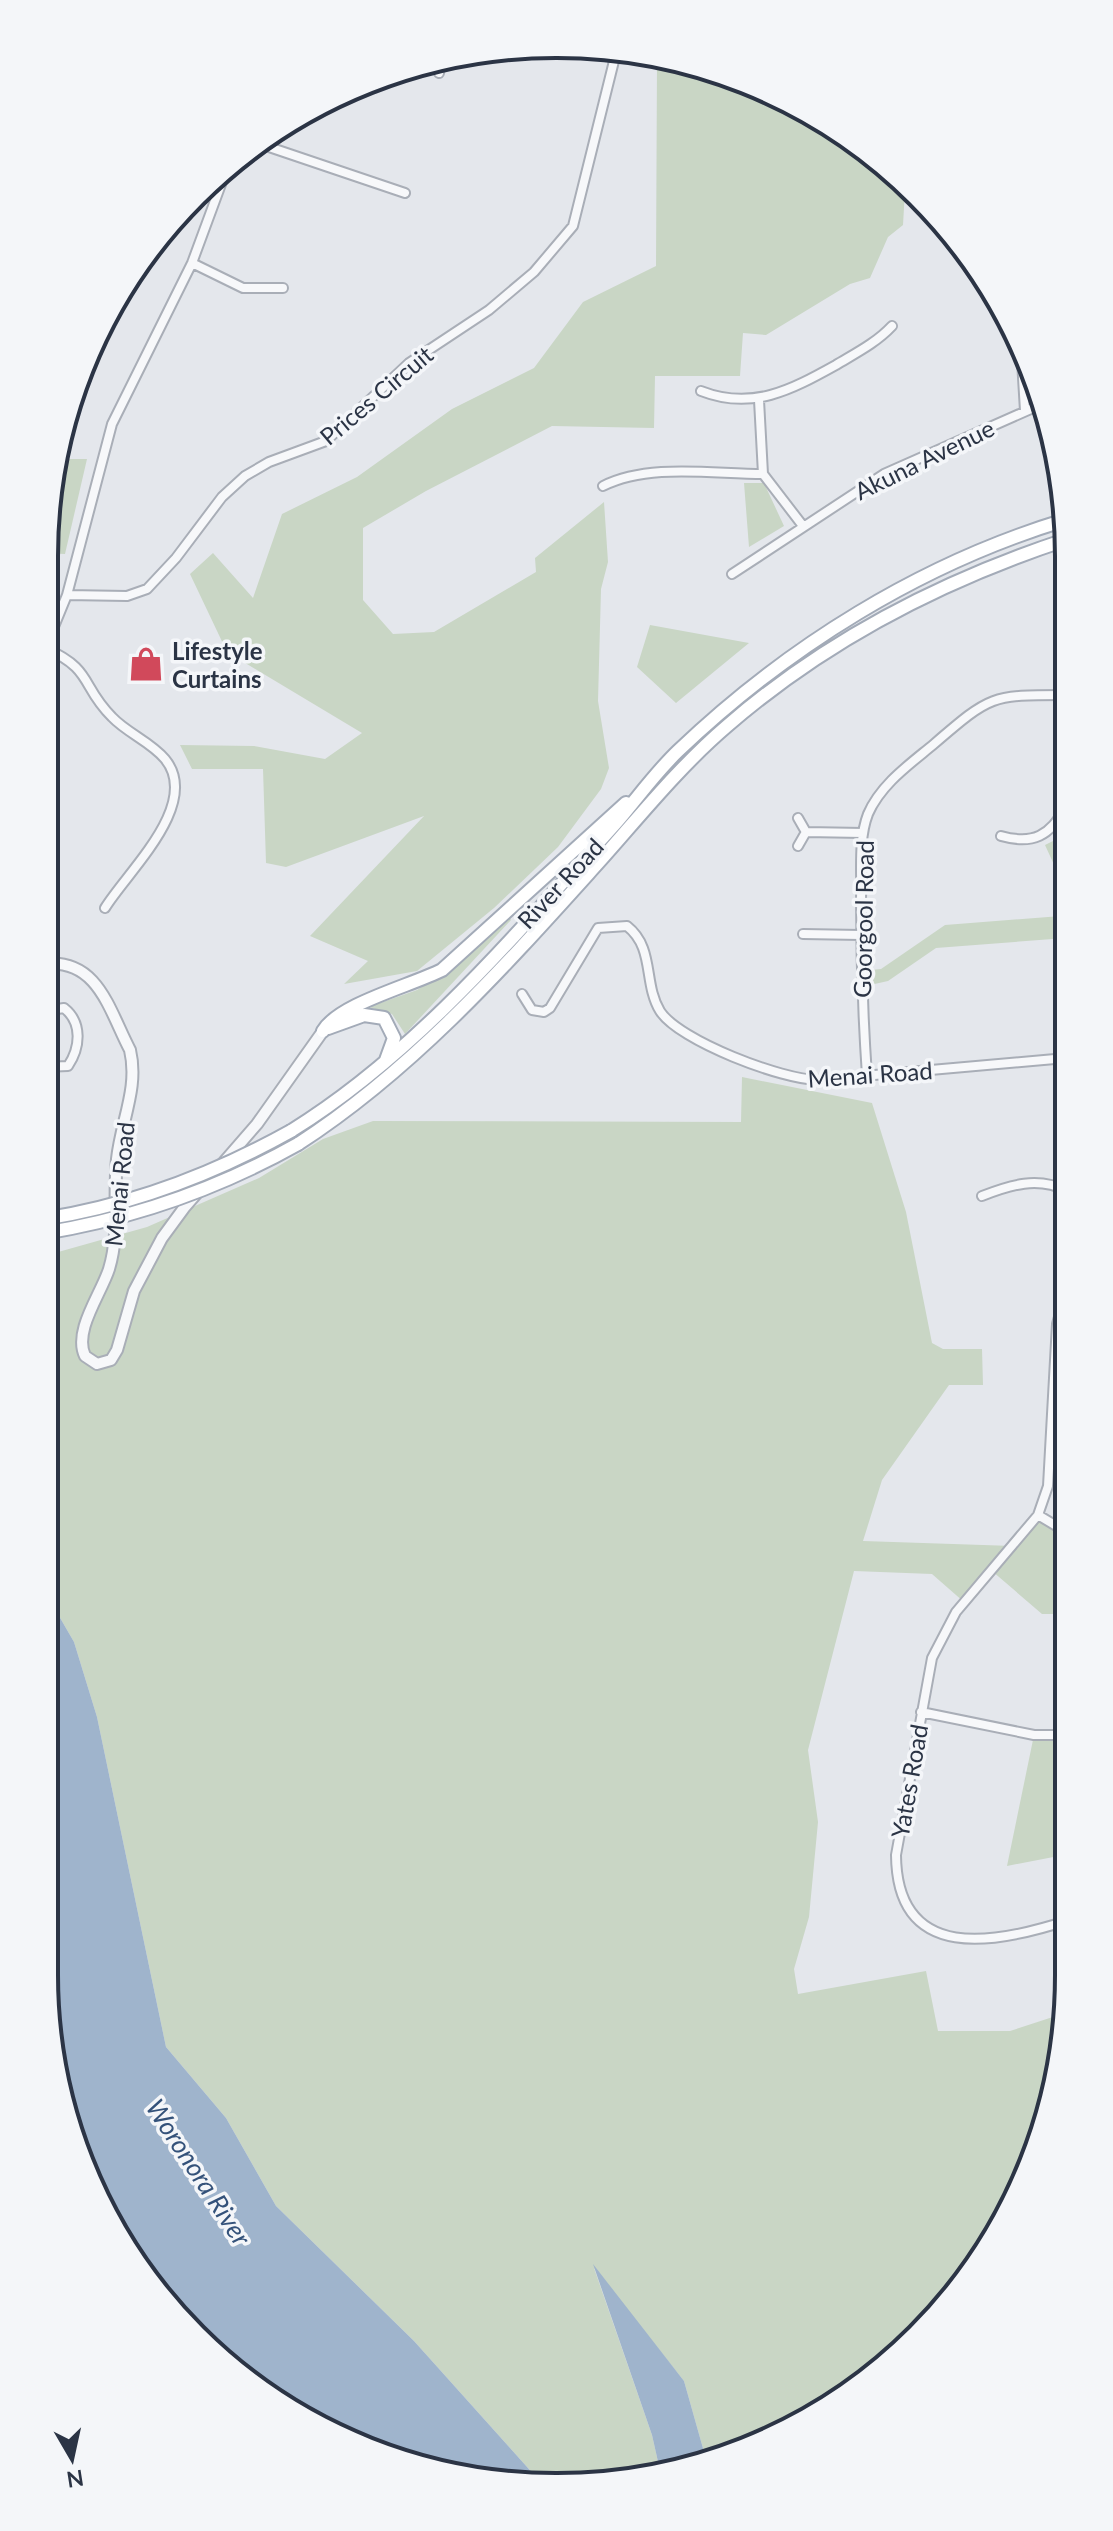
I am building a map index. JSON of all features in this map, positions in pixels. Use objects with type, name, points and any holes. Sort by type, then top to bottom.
[{"type":"main road","name":"River Road","points":[[58,1216],[126,1202],[174,1186],[291,1131],[382,1066],[496,951],[677,752],[742,695],[810,644],[924,576],[1054,524]]},
{"type":"main road","name":"River Road","points":[[58,1230],[164,1205],[230,1179],[298,1144],[370,1094],[464,1008],[687,763],[728,725],[829,650],[883,616],[955,580],[1055,544]]},
{"type":"main road","points":[[323,1031],[329,1021],[353,1005],[408,987],[442,970],[642,790]]},
{"type":"main road","points":[[323,1031],[364,1015],[384,1018],[394,1038],[382,1066]]},
{"type":"street","name":"Prices Circuit","points":[[67,595],[127,596],[147,589],[176,558],[222,497],[245,476],[269,462],[326,441],[409,363],[489,310],[534,272],[573,226],[614,61]]},
{"type":"street","points":[[272,148],[405,193]]},
{"type":"street","points":[[58,618],[67,595],[112,424],[192,263],[219,190]]},
{"type":"street","points":[[192,263],[243,288],[283,288]]},
{"type":"street","points":[[701,391],[718,398],[759,400],[797,387],[874,343],[892,326]]},
{"type":"street","points":[[1023,382],[1025,411]]},
{"type":"street","points":[[759,400],[763,474],[803,526]]},
{"type":"street","name":"Akuna Avenue","points":[[732,574],[884,474],[1032,408]]},
{"type":"street","points":[[603,486],[620,478],[646,474],[763,474]]},
{"type":"street","points":[[58,655],[68,658],[85,675],[95,696],[113,718],[163,755],[174,778],[170,817],[105,908]]},
{"type":"street","name":"Goorgool Road","points":[[867,1076],[861,935],[863,833],[868,815],[891,780],[977,707],[994,698],[1055,695]]},
{"type":"street","points":[[798,818],[806,832]]},
{"type":"street","points":[[1001,836],[1018,841],[1045,835],[1055,827]]},
{"type":"street","points":[[806,832],[863,833]]},
{"type":"street","points":[[798,846],[806,832]]},
{"type":"street","name":"Menai Road","points":[[522,994],[532,1010],[544,1012],[550,1008],[598,928],[627,926],[640,936],[660,1010],[686,1033],[783,1076],[809,1080],[1055,1059]]},
{"type":"street","points":[[803,934],[861,935]]},
{"type":"street","name":"Menai Road","points":[[58,964],[72,964],[87,973],[130,1050],[133,1063],[133,1087],[117,1154],[115,1240],[109,1268],[81,1341],[85,1356],[97,1364],[111,1360],[117,1350],[134,1291],[162,1238],[257,1124],[323,1031]]},
{"type":"street","points":[[58,1009],[64,1008],[71,1013],[78,1030],[76,1054],[68,1066],[58,1066]]},
{"type":"street","points":[[982,1196],[1028,1183],[1055,1187]]},
{"type":"street","name":"Yates Road","points":[[1055,1362],[1048,1486],[1038,1515],[956,1612],[932,1658],[896,1855],[896,1874],[912,1913],[927,1929],[950,1938],[973,1940],[1055,1924]]},
{"type":"street","points":[[1038,1515],[1055,1525]]},
{"type":"street","points":[[921,1712],[1034,1735],[1055,1735]]},
{"type":"green space","points":[[657,69],[717,84],[777,109],[860,161],[904,200],[903,225],[888,237],[870,278],[850,284],[766,335],[743,333],[740,376],[655,376],[654,428],[552,426],[426,491],[363,528],[363,600],[393,634],[434,632],[536,572],[535,558],[604,502],[608,562],[601,589],[598,701],[609,768],[601,789],[558,847],[494,908],[417,971],[344,984],[368,961],[310,936],[424,816],[286,867],[266,863],[263,769],[192,769],[180,745],[254,746],[325,759],[362,733],[227,652],[190,574],[213,553],[253,598],[282,514],[357,477],[452,409],[534,368],[583,302],[656,266]]},
{"type":"green space","points":[[68,459],[87,459],[65,554],[58,554],[59,524]]},
{"type":"green space","points":[[744,483],[764,483],[784,526],[749,547]]},
{"type":"green space","points":[[650,625],[749,643],[676,703],[637,667]]},
{"type":"green space","points":[[1053,841],[1055,844],[1055,867],[1045,845]]},
{"type":"green space","points":[[1055,916],[1055,939],[936,948],[888,981],[870,985],[870,970],[881,969],[945,925]]},
{"type":"green space","points":[[509,917],[511,920],[405,1034],[392,1014],[369,1007],[417,990],[451,968]]},
{"type":"green space","points":[[742,1077],[872,1103],[906,1212],[932,1343],[943,1349],[982,1349],[983,1385],[949,1385],[882,1480],[863,1541],[1013,1546],[1038,1515],[1055,1525],[1055,1614],[1042,1614],[992,1571],[964,1602],[932,1574],[854,1571],[808,1750],[818,1822],[809,1917],[794,1969],[798,1994],[926,1971],[938,2031],[1010,2031],[1053,2017],[1051,2040],[1029,2135],[988,2224],[952,2278],[931,2303],[860,2370],[777,2422],[704,2451],[684,2381],[594,2268],[652,2435],[658,2462],[589,2472],[532,2472],[414,2341],[276,2206],[226,2118],[166,2047],[97,1717],[74,1642],[58,1614],[58,1252],[147,1227],[259,1178],[323,1139],[373,1121],[741,1122]]},
{"type":"green space","points":[[1034,1735],[1055,1735],[1055,1857],[1007,1866]]},
{"type":"water","name":"Woronora River","points":[[58,1614],[74,1642],[97,1717],[166,2047],[226,2118],[276,2206],[414,2341],[532,2472],[491,2469],[396,2447],[336,2422],[280,2389],[228,2349],[182,2303],[142,2251],[109,2195],[84,2135],[75,2104],[62,2040],[59,2007]]},
{"type":"water","points":[[593,2264],[684,2381],[704,2451],[658,2462],[652,2435]]},
{"type":"place","name":"Lifestyle Curtains","points":[[146,664]]}]
